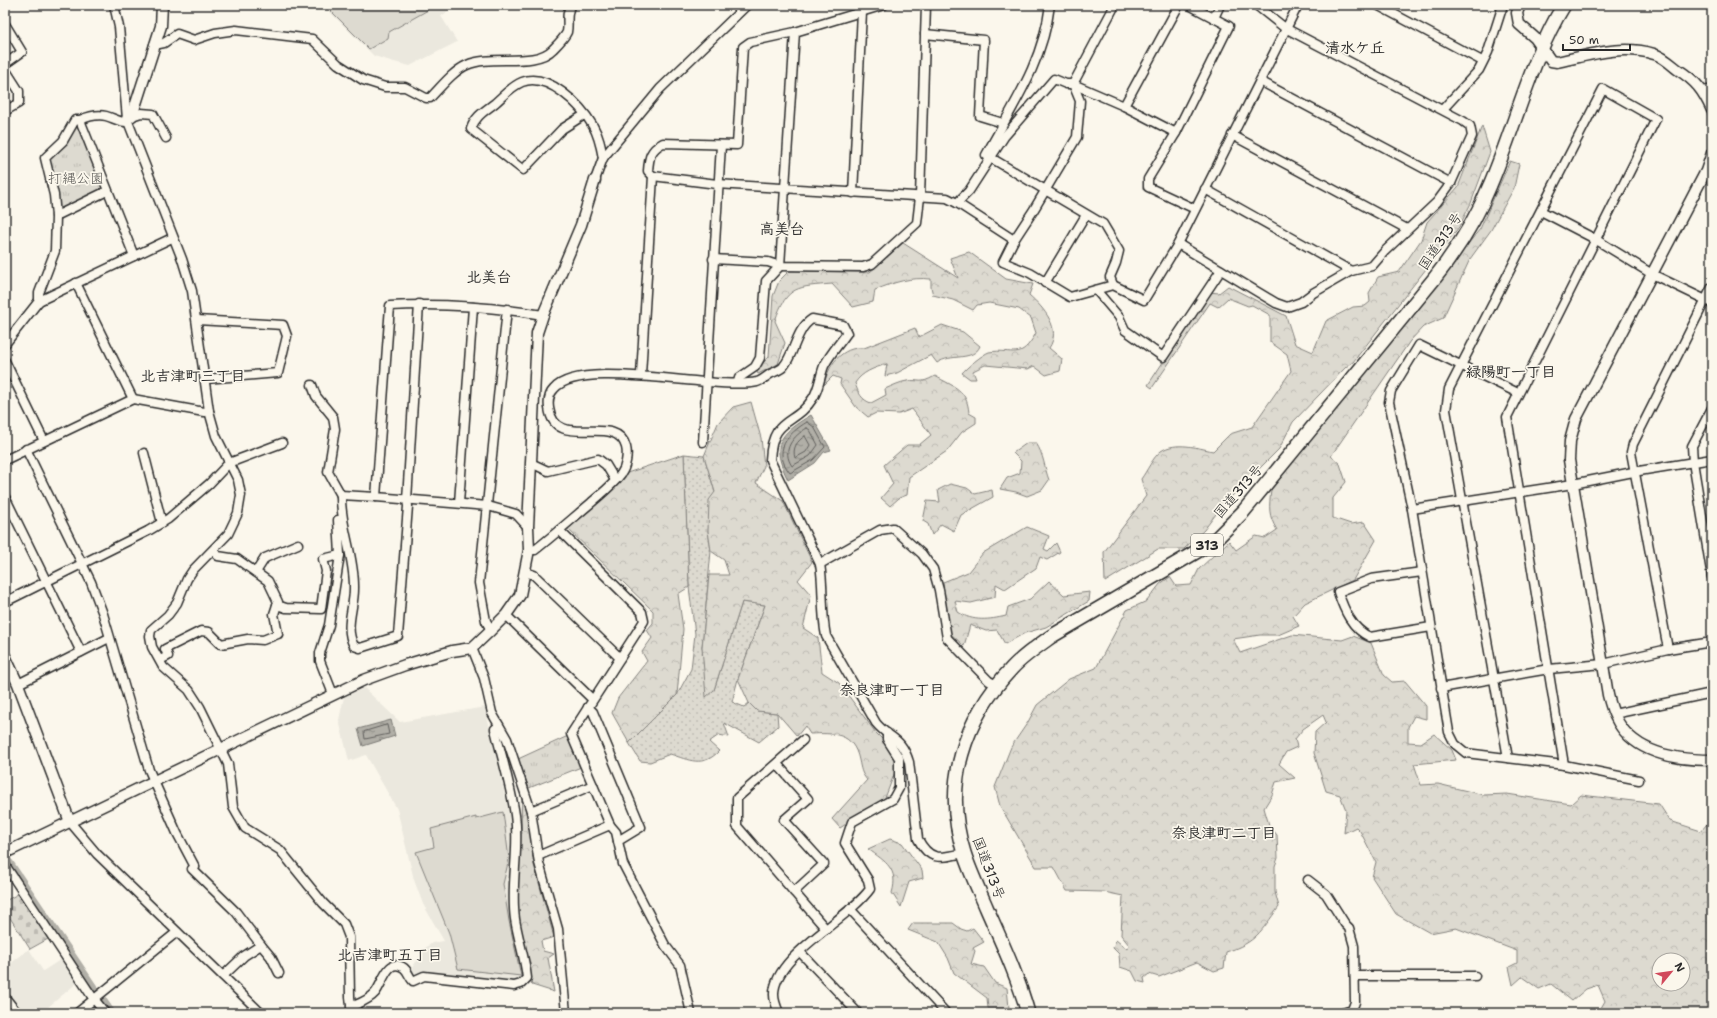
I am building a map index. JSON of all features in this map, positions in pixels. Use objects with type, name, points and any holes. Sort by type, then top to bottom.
[{"type":"highway","name":"国道313号","points":[[1028,1013],[1019,983],[964,852],[955,809],[957,769],[971,728],[997,685],[1013,667],[1052,636],[1190,556],[1218,537],[1243,512],[1434,279],[1463,239],[1490,185],[1542,50],[1554,21],[1564,5]]},
{"type":"street","points":[[114,5],[119,27],[129,119],[172,238],[182,259],[192,291],[209,411],[216,436],[228,463],[238,480],[241,495],[238,513],[228,534],[187,579],[177,603],[168,615],[151,630],[150,636],[152,647],[163,667],[189,690],[200,707],[228,764],[233,806],[245,828],[280,850],[323,903],[344,924],[349,937],[350,997],[352,1010],[377,991],[385,972],[392,966],[399,965],[406,969],[413,981],[424,976],[514,986],[521,984],[527,978],[526,964],[515,919],[513,878],[516,861],[515,816],[495,729],[499,726]]},
{"type":"street","points":[[129,119],[160,26],[162,5]]},
{"type":"street","points":[[154,45],[164,43],[177,34],[194,40],[215,33],[236,30],[312,38],[338,64],[363,80],[385,87],[405,87],[426,98],[430,98],[449,79],[467,65],[480,60],[526,59],[544,55],[552,50],[567,33],[566,16],[571,5]]},
{"type":"street","points":[[6,849],[70,822],[333,694],[405,665],[452,651],[472,648],[506,615],[520,595],[528,550],[537,333],[543,315],[581,225],[603,158],[660,89],[746,5]]},
{"type":"street","points":[[884,5],[795,32],[750,42],[743,47],[737,145],[663,143],[655,147],[649,155],[648,171],[653,176],[718,184],[947,198],[1014,240]]},
{"type":"street","points":[[713,259],[768,262],[780,266],[863,267],[872,264],[917,223],[920,197],[926,5]]},
{"type":"street","points":[[1050,5],[1048,22],[1039,55],[1023,91],[986,155],[990,159],[1103,224],[1119,251],[1110,277],[1113,285]]},
{"type":"street","points":[[1073,84],[1115,5]]},
{"type":"street","points":[[1124,106],[1179,5]]},
{"type":"street","points":[[1189,5],[1229,26],[1176,132],[1148,179],[1148,187],[1195,209]]},
{"type":"street","points":[[1214,18],[1220,5]]},
{"type":"street","points":[[1178,244],[1276,303],[1287,306],[1302,302],[1312,293],[1351,271],[1372,266],[1437,202],[1451,183],[1472,136],[1470,126],[1442,109],[1285,28],[1256,5]]},
{"type":"street","points":[[1073,84],[1080,100],[1077,137],[1014,240],[1003,262],[1030,273],[1070,297],[1113,285],[1144,300],[1178,244],[1285,28],[1298,5]]},
{"type":"street","points":[[1377,5],[1482,61]]},
{"type":"street","points":[[1442,109],[1479,70],[1482,61],[1488,52],[1503,5]]},
{"type":"street","points":[[1520,5],[1517,13],[1519,24],[1535,38],[1551,61],[1558,62],[1609,50],[1656,54],[1708,90],[1712,110]]},
{"type":"street","points":[[853,193],[862,12]]},
{"type":"street","points":[[5,24],[22,52],[5,64]]},
{"type":"street","points":[[738,382],[738,378],[755,367],[760,358],[766,282],[780,266],[795,32]]},
{"type":"street","points":[[925,34],[984,40],[980,116],[1004,123]]},
{"type":"street","points":[[5,69],[19,91],[19,97],[18,103],[5,111]]},
{"type":"street","points":[[957,203],[970,191],[1004,137],[1054,79],[1066,84],[1073,84],[1124,106],[1176,132]]},
{"type":"street","points":[[584,115],[562,129],[522,170],[471,129],[474,120],[512,88],[523,82],[535,80],[556,87],[568,96],[593,125],[600,143],[603,158]]},
{"type":"street","points":[[1260,80],[1451,183]]},
{"type":"street","points":[[1508,758],[1446,410],[1449,389],[1602,89],[1656,119],[1507,417],[1564,765]]},
{"type":"street","points":[[39,301],[39,293],[55,251],[56,216],[54,195],[46,158],[63,141],[75,120],[104,115],[123,123],[141,113],[153,114],[166,138]]},
{"type":"street","points":[[80,120],[134,256]]},
{"type":"street","points":[[1232,135],[1407,230]]},
{"type":"street","points":[[703,442],[720,145]]},
{"type":"street","points":[[1712,153],[1706,171],[1576,419],[1570,441],[1569,460],[1608,695],[1614,714],[1627,734],[1642,745],[1661,755],[1686,760],[1712,760]]},
{"type":"street","points":[[641,375],[653,176]]},
{"type":"street","points":[[1205,189],[1351,271]]},
{"type":"street","points":[[56,216],[107,191]]},
{"type":"street","points":[[1541,211],[1595,239],[1652,274],[1709,302]]},
{"type":"street","points":[[1045,283],[1086,215]]},
{"type":"street","points":[[5,344],[39,301],[172,238]]},
{"type":"street","points":[[1096,290],[1119,317],[1125,330],[1163,357],[1221,270]]},
{"type":"street","points":[[76,283],[133,399]]},
{"type":"street","points":[[1668,649],[1633,472],[1631,452],[1632,444],[1709,302],[1712,287]]},
{"type":"street","points":[[376,497],[390,306],[419,304],[507,309],[543,315]]},
{"type":"street","points":[[312,385],[316,396],[333,417],[335,429],[328,472],[341,495],[343,520],[353,566],[354,590],[349,624],[352,642],[354,646],[360,648],[398,636],[408,506],[407,500],[419,304]]},
{"type":"street","points":[[459,503],[473,308]]},
{"type":"street","points":[[492,630],[486,620],[479,583],[507,309]]},
{"type":"street","points":[[528,550],[535,550],[615,480],[624,468],[627,458],[626,447],[620,438],[613,432],[602,430],[568,431],[558,426],[551,417],[548,401],[554,388],[560,383],[594,376],[641,375],[726,384],[738,382],[757,382],[783,367],[805,324],[812,318],[843,325],[847,332],[824,365],[815,396],[806,409],[791,417],[776,432],[771,448],[770,460],[820,564],[822,578],[823,624],[826,636],[876,723],[887,734],[895,737],[908,758],[918,839],[924,850],[931,856],[949,856],[964,852]]},
{"type":"street","points":[[197,320],[283,325],[287,336],[278,374],[205,378]]},
{"type":"street","points":[[1518,393],[1419,344],[1391,391],[1389,402],[1390,413],[1412,509],[1449,732],[1455,744],[1466,753],[1564,765],[1639,780]]},
{"type":"street","points":[[5,361],[44,441]]},
{"type":"street","points":[[5,460],[133,399],[204,412],[209,411]]},
{"type":"street","points":[[1712,408],[1692,446],[1693,462],[1712,577]]},
{"type":"street","points":[[5,602],[162,523],[209,484],[228,463],[282,443]]},
{"type":"street","points":[[26,449],[91,582],[110,638],[149,770],[195,867],[192,869],[236,912],[271,957],[279,973]]},
{"type":"street","points":[[144,453],[162,523]]},
{"type":"street","points":[[531,463],[548,471],[598,459],[606,465],[615,480]]},
{"type":"street","points":[[1412,509],[1519,491],[1573,484],[1712,459]]},
{"type":"street","points":[[341,495],[488,506],[516,514],[528,527]]},
{"type":"street","points":[[5,497],[81,652]]},
{"type":"street","points":[[333,694],[320,661],[320,653],[329,625],[340,555],[338,520],[343,520]]},
{"type":"street","points":[[820,564],[880,530],[893,528],[922,554],[933,569],[939,590],[947,638],[989,681],[997,685]]},
{"type":"street","points":[[559,530],[642,612],[644,621],[592,699],[571,734],[610,825],[616,832],[623,864],[665,945],[680,965],[691,1013]]},
{"type":"street","points":[[256,572],[265,558],[298,544]]},
{"type":"street","points":[[160,660],[168,656],[164,649],[201,631],[209,632],[221,644],[248,639],[263,640],[278,634],[274,614],[278,602],[268,581],[237,560],[218,556],[213,551]]},
{"type":"street","points":[[277,605],[286,608],[321,609],[326,571],[323,559],[340,555]]},
{"type":"street","points":[[525,572],[534,575],[620,658]]},
{"type":"street","points":[[1422,572],[1371,579],[1338,592],[1350,618],[1364,635],[1370,638],[1431,627]]},
{"type":"street","points":[[506,615],[592,699]]},
{"type":"street","points":[[18,684],[110,638]]},
{"type":"street","points":[[1441,688],[1549,669],[1603,664],[1668,649],[1712,642]]},
{"type":"street","points":[[472,648],[484,678],[492,713],[507,739],[531,811],[538,856],[558,929],[566,1013]]},
{"type":"street","points":[[5,656],[18,684],[70,822],[97,854],[261,1013]]},
{"type":"street","points":[[1614,714],[1712,693]]},
{"type":"street","points":[[588,707],[593,712],[641,827],[618,841]]},
{"type":"street","points":[[779,1013],[774,997],[777,979],[784,966],[850,909],[870,888],[868,880],[845,843],[852,822],[893,799],[899,788],[899,758],[887,739],[887,734]]},
{"type":"street","points":[[803,740],[738,798],[737,826],[826,929]]},
{"type":"street","points":[[777,764],[808,799],[784,820],[824,864],[794,892]]},
{"type":"street","points":[[531,811],[593,785]]},
{"type":"street","points":[[538,856],[610,825]]},
{"type":"street","points":[[5,865],[94,999],[105,1013]]},
{"type":"street","points":[[1308,880],[1326,894],[1349,928],[1354,946],[1355,1002],[1352,1010],[1343,1013]]},
{"type":"street","points":[[850,909],[946,1013]]},
{"type":"street","points":[[77,1013],[177,932]]},
{"type":"street","points":[[222,976],[244,956],[261,946]]},
{"type":"street","points":[[800,952],[858,1013]]},
{"type":"street","points":[[1355,976],[1475,976]]},
{"type":"street","points":[[5,999],[16,1013]]},
{"type":"shaded area","points":[[323,5],[459,5],[441,16],[457,42],[410,66],[394,62],[374,56]]},
{"type":"shaded area","points":[[364,688],[400,722],[485,707],[512,825],[513,861],[510,880],[512,922],[525,976],[516,983],[415,978],[410,971],[424,949],[432,943],[444,941],[423,904],[414,880],[397,809],[366,755],[349,761],[339,720],[344,697]]},
{"type":"shaded area","points":[[29,949],[43,971],[63,958],[78,982],[41,1013],[21,1013],[5,993],[5,968]]},
{"type":"green space","points":[[325,5],[425,5],[428,10],[389,32],[388,38],[369,49]]},
{"type":"green space","name":"打縄公園","points":[[76,125],[79,126],[104,188],[61,211],[58,208],[49,163],[50,158]]},
{"type":"green space","points":[[1482,126],[1490,152],[1471,203],[1459,227],[1353,362],[1346,367],[1293,422],[1279,449],[1222,506],[1204,530],[1184,549],[1158,549],[1105,582],[1104,552],[1146,496],[1141,479],[1158,454],[1161,451],[1173,446],[1187,446],[1213,451],[1230,434],[1252,427],[1291,371],[1287,354],[1270,342],[1270,315],[1252,305],[1248,306],[1228,298],[1218,307],[1210,303],[1152,388],[1148,385],[1209,292],[1219,293],[1228,286],[1286,316],[1295,344],[1313,352],[1326,321],[1353,307],[1365,306],[1370,302],[1369,293],[1378,277],[1399,272],[1421,240],[1427,222],[1458,187]]},
{"type":"green space","points":[[1510,161],[1519,164],[1514,188],[1491,230],[1470,259],[1443,318],[1423,327],[1410,341],[1331,456],[1340,464],[1346,482],[1333,498],[1333,518],[1351,524],[1364,522],[1376,540],[1353,580],[1305,603],[1293,616],[1299,626],[1278,635],[1260,635],[1233,639],[1240,653],[1292,635],[1342,640],[1353,636],[1371,643],[1384,675],[1392,682],[1405,681],[1426,706],[1426,719],[1414,716],[1408,727],[1408,742],[1421,743],[1434,734],[1452,750],[1456,760],[1414,764],[1421,785],[1438,784],[1484,795],[1507,794],[1571,804],[1581,795],[1659,804],[1670,821],[1701,831],[1712,818],[1712,1013],[1598,1013],[1605,1001],[1598,985],[1586,989],[1572,1001],[1551,984],[1539,989],[1522,977],[1513,985],[1509,967],[1517,963],[1517,951],[1456,928],[1430,933],[1396,914],[1372,877],[1376,862],[1360,831],[1356,827],[1344,833],[1346,810],[1340,795],[1326,791],[1314,753],[1315,732],[1326,722],[1323,715],[1303,729],[1295,739],[1297,747],[1286,752],[1279,764],[1295,778],[1276,782],[1272,795],[1264,808],[1269,825],[1277,835],[1278,858],[1275,866],[1275,892],[1279,907],[1262,930],[1245,944],[1226,952],[1224,968],[1214,971],[1197,962],[1159,977],[1149,974],[1144,978],[1145,983],[1137,981],[1132,971],[1120,967],[1119,954],[1113,948],[1116,940],[1127,949],[1129,945],[1121,935],[1123,896],[1104,892],[1067,891],[1054,867],[1036,867],[1000,806],[995,787],[1011,747],[1028,722],[1037,705],[1069,679],[1096,668],[1127,610],[1147,601],[1160,584],[1170,577],[1176,586],[1191,585],[1199,569],[1229,541],[1236,550],[1256,536],[1265,538],[1277,530],[1272,520],[1270,511],[1271,490],[1480,229]]},
{"type":"green space","points":[[903,243],[958,278],[950,258],[969,252],[1006,279],[1033,284],[1029,295],[1050,319],[1053,334],[1049,348],[1062,359],[1060,371],[1046,375],[1034,366],[1028,369],[985,365],[973,371],[976,379],[970,379],[962,373],[986,353],[998,351],[1016,352],[1025,348],[1036,333],[1031,318],[1019,309],[989,303],[977,305],[973,310],[953,300],[933,295],[931,279],[916,279],[903,281],[875,290],[873,302],[853,307],[832,284],[810,286],[795,290],[784,300],[775,321],[785,343],[778,364],[758,374],[756,370],[769,357],[773,296],[779,281],[789,271],[870,272]]},
{"type":"green space","points":[[942,325],[963,332],[980,346],[977,351],[967,356],[949,358],[937,363],[931,355],[897,373],[885,376],[887,364],[865,373],[855,383],[861,396],[871,403],[886,395],[885,389],[893,385],[907,381],[923,381],[935,376],[954,386],[962,394],[966,399],[969,413],[976,417],[976,423],[962,432],[947,451],[909,477],[907,495],[899,498],[890,506],[881,498],[893,484],[884,465],[907,445],[919,445],[931,435],[912,409],[899,414],[876,413],[868,417],[856,407],[840,384],[841,379],[833,376],[824,385],[826,378],[832,364],[842,354],[849,350],[864,348],[915,328],[919,337]]},
{"type":"green space","points":[[751,402],[761,438],[764,466],[756,483],[783,501],[812,562],[798,580],[811,595],[803,628],[818,638],[822,672],[839,683],[876,733],[886,743],[895,761],[895,772],[885,798],[840,828],[832,819],[867,780],[862,773],[856,751],[852,744],[847,739],[834,734],[810,734],[805,726],[797,736],[777,713],[757,711],[749,703],[738,679],[765,605],[742,602],[714,690],[706,697],[702,647],[709,575],[729,575],[724,560],[711,551],[708,531],[709,500],[715,492],[704,456],[718,423],[733,407]]},
{"type":"green space","points":[[1027,443],[1036,443],[1039,448],[1049,480],[1042,490],[1027,496],[1000,489],[1007,478],[1020,473],[1021,461],[1013,453]]},
{"type":"green space","points":[[684,454],[704,456],[715,492],[708,531],[711,551],[702,647],[714,690],[742,602],[765,605],[738,679],[732,702],[744,707],[749,703],[757,711],[777,713],[778,726],[759,742],[724,723],[729,737],[719,735],[709,742],[719,751],[707,759],[696,761],[670,754],[650,762],[640,761],[629,743],[677,695],[691,669],[695,634],[689,587]]},
{"type":"green space","points":[[684,454],[689,587],[678,594],[683,629],[677,695],[629,743],[612,713],[618,698],[647,661],[642,652],[652,638],[647,630],[653,623],[653,611],[568,529],[627,473]]},
{"type":"green space","points":[[950,484],[967,488],[975,494],[992,490],[993,497],[961,515],[954,531],[941,524],[932,535],[928,524],[923,521],[927,501],[940,502],[938,490]]},
{"type":"green space","points":[[1027,527],[1049,536],[1044,549],[1048,551],[1056,543],[1060,552],[1047,560],[1040,557],[1036,568],[1005,589],[996,584],[995,597],[971,603],[955,601],[958,612],[975,619],[1006,616],[1008,607],[1030,599],[1049,581],[1064,595],[1090,592],[1089,601],[1046,627],[1025,633],[1005,644],[997,630],[986,631],[970,625],[964,646],[950,633],[943,582],[968,572],[983,553]]},
{"type":"green space","points":[[568,736],[581,767],[529,788],[518,759]]},
{"type":"green space","points":[[522,793],[529,814],[534,865],[554,937],[541,941],[543,951],[554,954],[548,958],[554,992],[532,985],[518,920],[517,863],[520,861]]},
{"type":"green space","points":[[503,812],[509,859],[503,884],[509,921],[521,976],[458,969],[449,933],[416,852],[434,847],[431,829],[476,817],[476,819]]},
{"type":"green space","points":[[890,839],[902,843],[922,870],[923,878],[909,882],[901,907],[892,893],[894,878],[892,872],[885,862],[868,849]]},
{"type":"green space","points":[[18,894],[48,939],[30,949],[5,910],[5,901]]},
{"type":"green space","points":[[913,923],[953,923],[961,929],[967,931],[973,928],[984,942],[973,948],[975,951],[971,964],[984,967],[995,983],[1007,988],[1009,1008],[988,1008],[987,998],[954,973],[948,958],[938,942],[908,930]]},
{"type":"water","points":[[811,415],[831,450],[824,452],[815,463],[788,480],[780,457],[779,449],[781,441],[791,428]]},
{"type":"water","points":[[391,720],[395,736],[363,746],[358,729]]},
{"type":"waterway","points":[[9,863],[96,992]]},
{"type":"waterway","points":[[102,1000],[111,1013]]},
{"type":"district","name":"清水ケ丘","points":[[1355,48]]},
{"type":"district","name":"高美台","points":[[782,229]]},
{"type":"district","name":"北美台","points":[[489,277]]},
{"type":"district","name":"緑陽町一丁目","points":[[1511,372]]},
{"type":"district","name":"北吉津町三丁目","points":[[193,376]]},
{"type":"district","name":"奈良津町一丁目","points":[[892,690]]},
{"type":"district","name":"奈良津町二丁目","points":[[1224,833]]},
{"type":"district","name":"北吉津町五丁目","points":[[390,955]]}]
